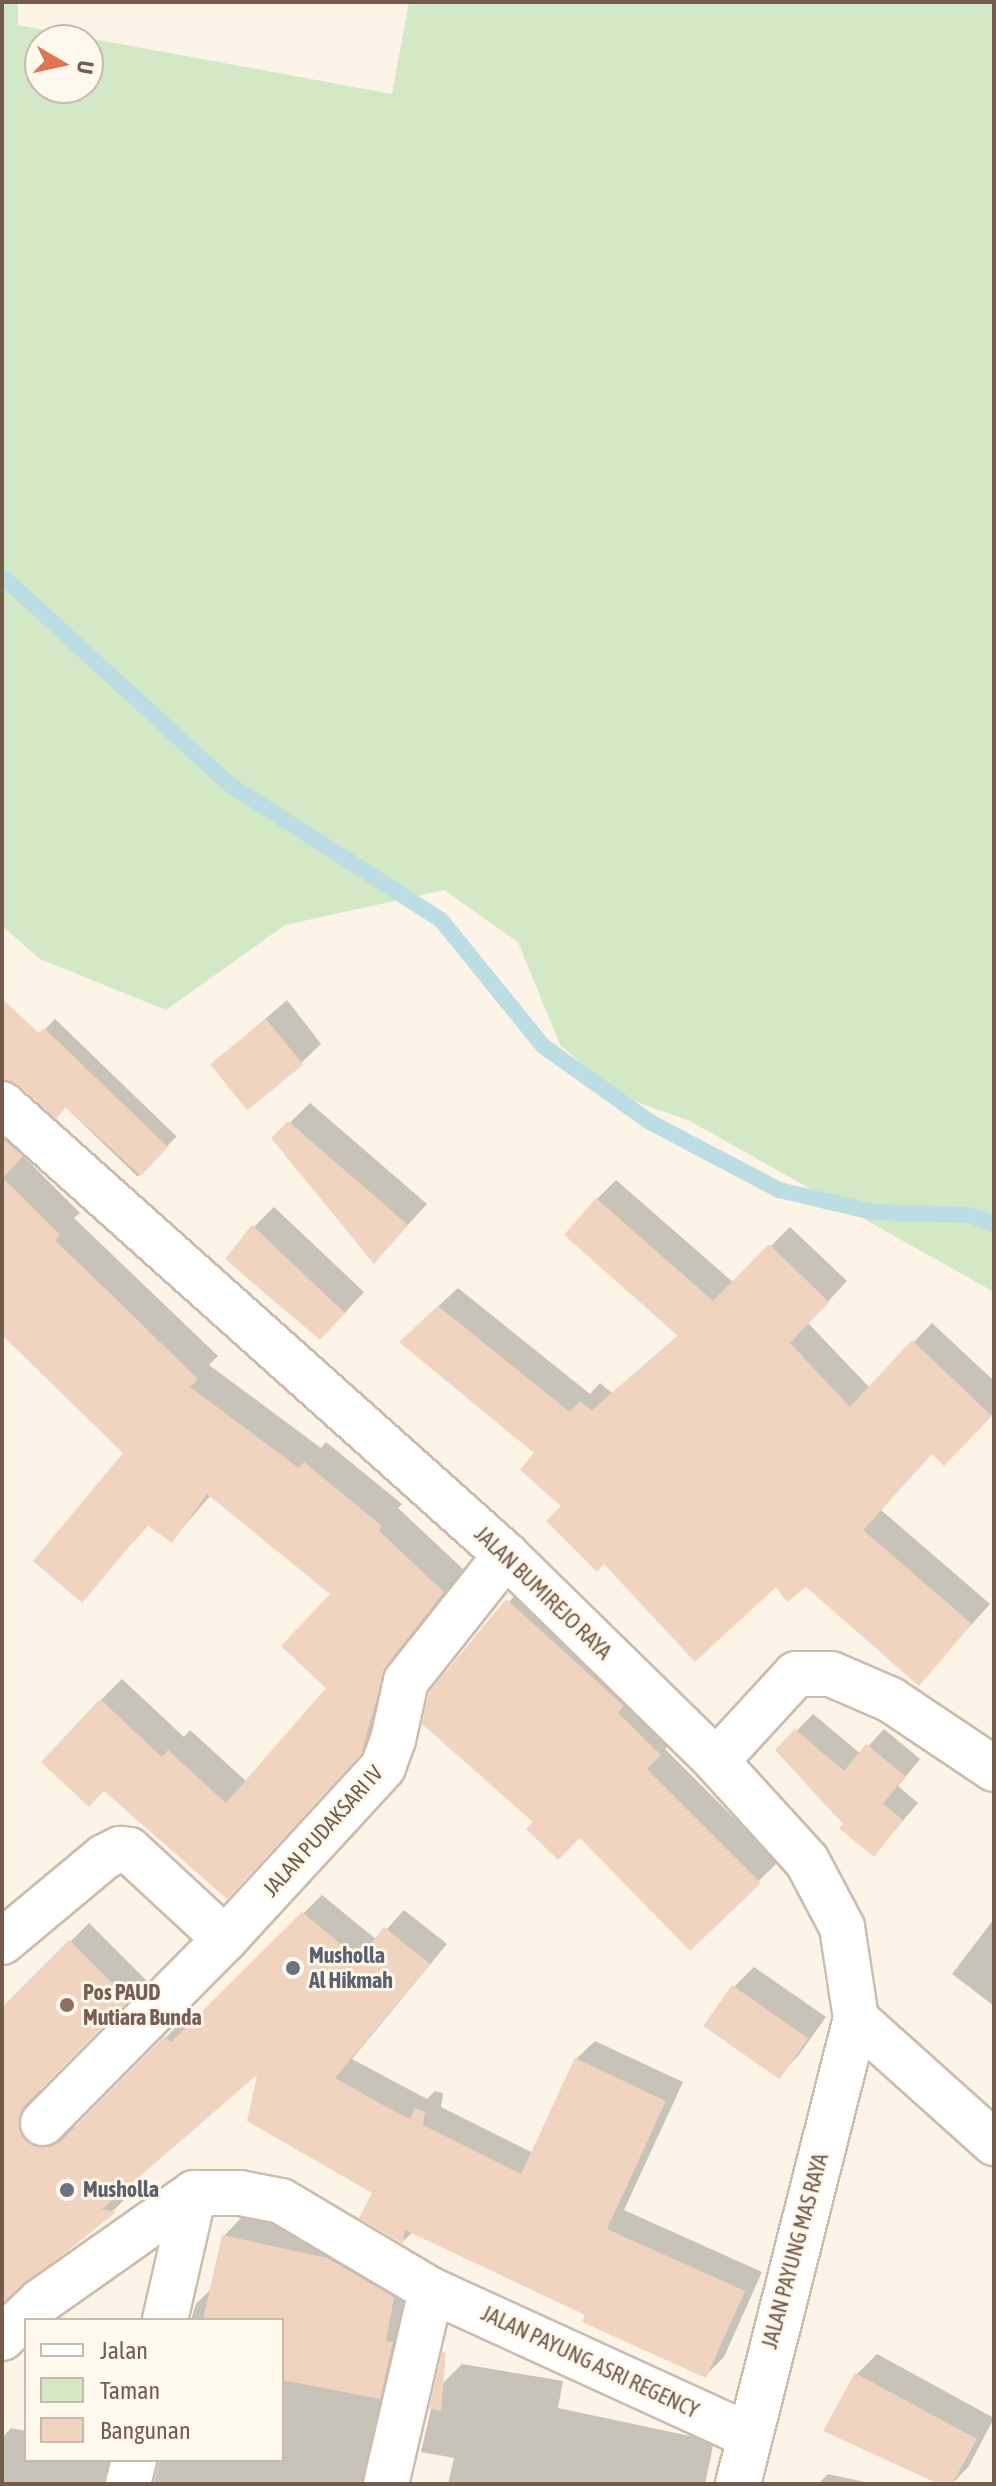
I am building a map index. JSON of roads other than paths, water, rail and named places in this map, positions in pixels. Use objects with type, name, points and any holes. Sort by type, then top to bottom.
[{"type":"street","name":"JALAN BUMIREJO RAYA","points":[[2,1104],[506,1555],[716,1761],[807,1861],[842,1927],[856,2019]]},
{"type":"street","name":"JALAN PUDAKSARI IV","points":[[43,2123],[225,1939],[383,1767],[393,1740],[406,1681],[506,1555]]},
{"type":"street","points":[[716,1761],[796,1674],[831,1674],[891,1700],[994,1769]]},
{"type":"street","points":[[2,1942],[104,1857],[120,1849],[129,1850],[225,1939]]},
{"type":"street","points":[[856,2019],[994,2143]]},
{"type":"street","name":"JALAN PAYUNG MAS RAYA","points":[[738,2484],[856,2019]]},
{"type":"street","points":[[165,2318],[194,2193]]},
{"type":"street","points":[[2,2338],[41,2301],[194,2193]]},
{"type":"street","name":"JALAN PAYUNG ASRI REGENCY","points":[[194,2193],[240,2193],[281,2201],[431,2290],[748,2435]]},
{"type":"street","points":[[386,2484],[431,2290]]},
{"type":"street","points":[[128,2484],[134,2462]]},
{"type":"waterway","points":[[2,576],[230,785],[441,920],[543,1046],[650,1122],[779,1190],[872,1212],[969,1215],[994,1224]]},
{"type":"place","name":"Musholla Al Hikmah","points":[[293,1968]]},
{"type":"place","name":"Pos PAUD Mutiara Bunda","points":[[67,2005]]},
{"type":"place","name":"Musholla","points":[[67,2190]]}]
